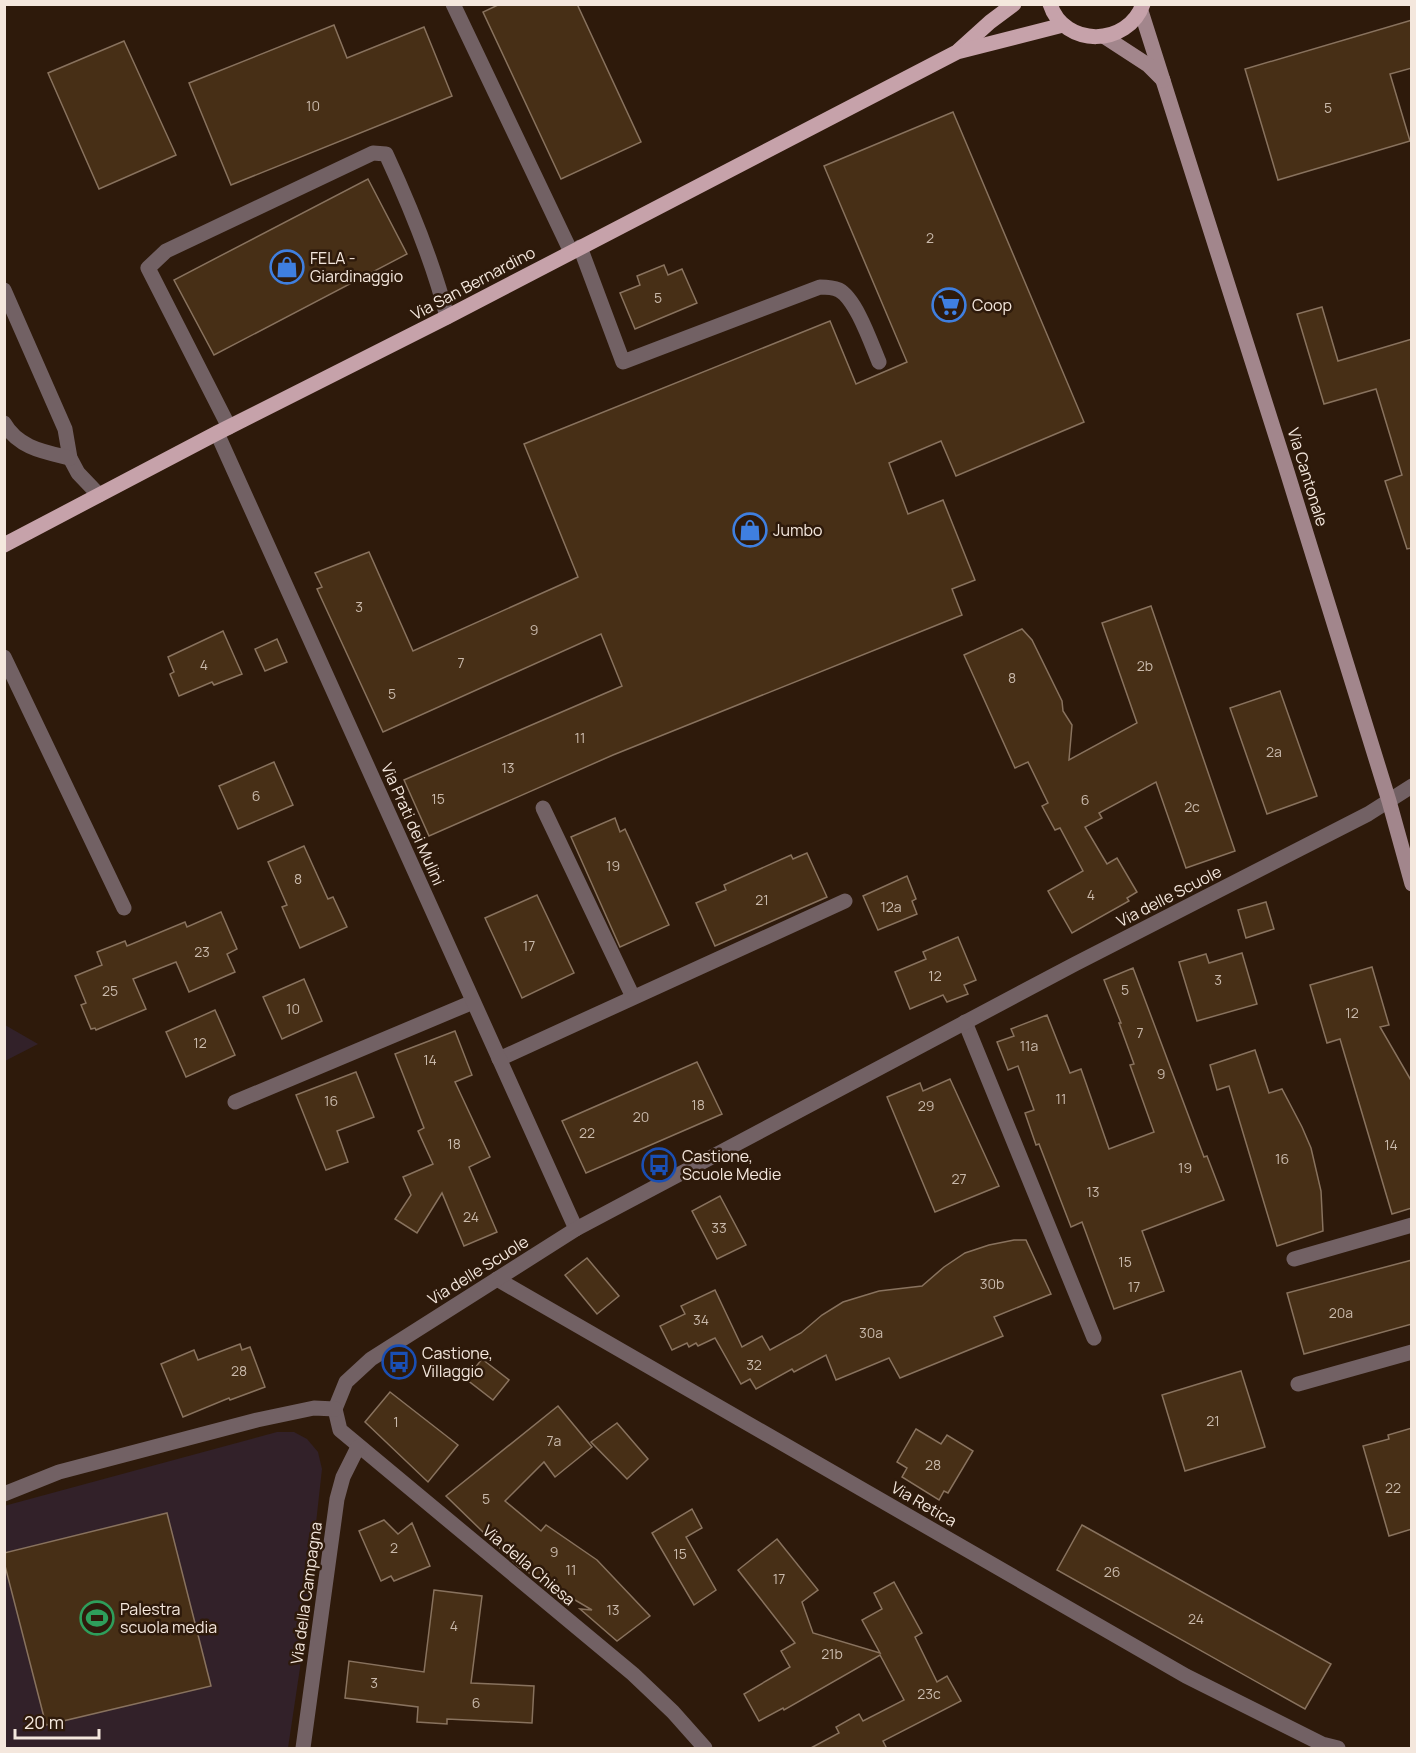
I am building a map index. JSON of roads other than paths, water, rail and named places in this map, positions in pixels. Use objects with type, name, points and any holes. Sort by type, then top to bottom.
[{"type":"main road","name":"Via San Bernardino","points":[[957,52],[1014,4]]},
{"type":"main road","points":[[1050,4],[1052,12],[1063,25],[1083,36],[1105,37],[1126,28],[1142,8]]},
{"type":"main road","name":"Via San Bernardino","points":[[4,545],[957,52],[1063,25]]},
{"type":"street","points":[[453,4],[576,250],[623,362],[820,287],[830,287],[841,291],[850,302],[879,362]]},
{"type":"street","name":"Via Cantonale","points":[[1142,8],[1389,801],[1412,884]]},
{"type":"street","points":[[1105,37],[1148,65],[1165,82]]},
{"type":"street","name":"Via Prati dei Mulini","points":[[447,317],[439,284],[386,154],[373,153],[166,251],[148,268],[223,430],[473,1002],[576,1229]]},
{"type":"street","points":[[4,290],[65,429],[70,458],[78,473],[99,495]]},
{"type":"street","points":[[4,423],[22,443],[70,458]]},
{"type":"street","points":[[4,657],[124,908]]},
{"type":"street","name":"Via delle Scuole","points":[[335,1409],[346,1382],[371,1359],[576,1229],[1075,964],[1368,814],[1412,786]]},
{"type":"street","points":[[543,808],[633,997]]},
{"type":"street","points":[[499,1059],[845,902]]},
{"type":"street","points":[[235,1102],[473,1002]]},
{"type":"street","points":[[965,1022],[1094,1338]]},
{"type":"street","points":[[1294,1259],[1412,1226]]},
{"type":"street","name":"Via Retica","points":[[497,1279],[1186,1676],[1322,1744],[1338,1749]]},
{"type":"street","points":[[1298,1384],[1412,1352]]},
{"type":"street","points":[[4,1494],[59,1472],[257,1420],[314,1408],[335,1409]]},
{"type":"street","name":"Via della Chiesa","points":[[335,1409],[340,1430],[358,1447],[633,1674],[673,1712],[705,1749]]},
{"type":"street","name":"Via della Campagna","points":[[303,1749],[337,1499],[343,1477],[358,1447]]},
{"type":"place","name":"FELA - Giardinaggio","points":[[287,267]]},
{"type":"place","name":"Coop","points":[[949,305]]},
{"type":"place","name":"Jumbo","points":[[750,530]]},
{"type":"place","name":"Castione, Scuole Medie","points":[[659,1165]]},
{"type":"place","name":"Castione, Villaggio","points":[[399,1362]]},
{"type":"place","name":"Palestra scuola media","points":[[97,1618]]}]
